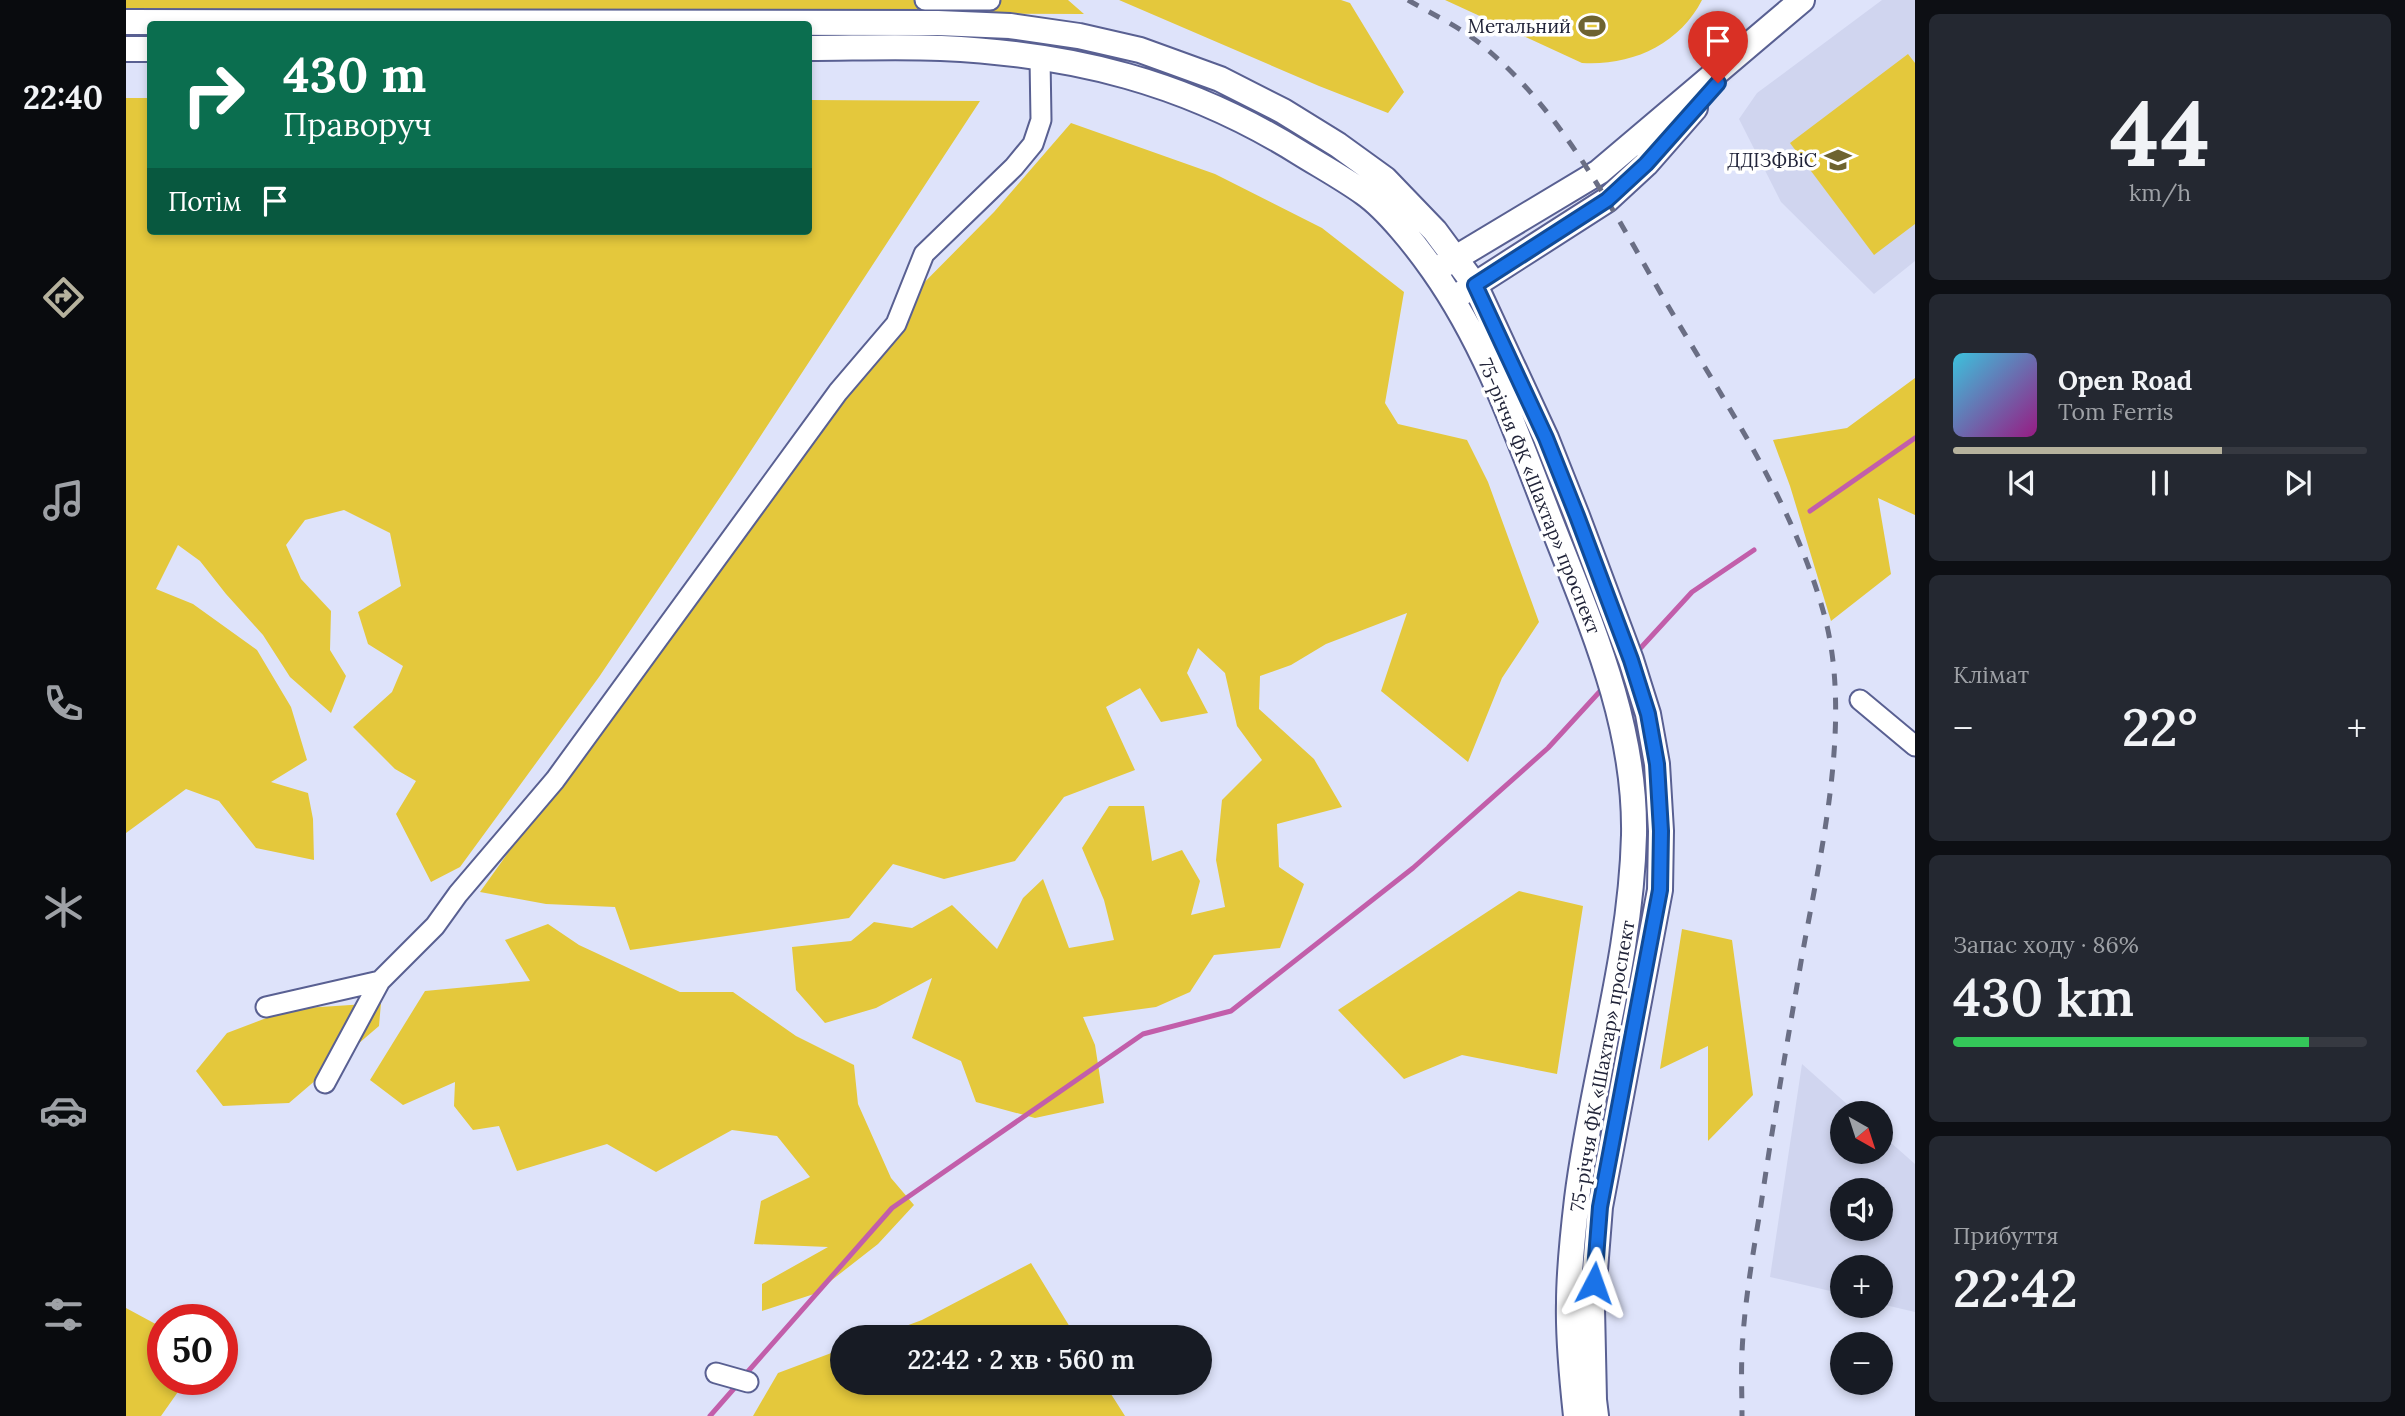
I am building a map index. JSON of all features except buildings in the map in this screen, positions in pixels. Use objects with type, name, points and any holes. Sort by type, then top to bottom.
[{"type":"main road","points":[[1434,271],[1599,172],[1802,0]]},
{"type":"main road","name":"75-річчя ФК «Шахтар» проспект","points":[[126,22],[147,22]]},
{"type":"main road","name":"75-річчя ФК «Шахтар» проспект","points":[[812,23],[1010,26],[1079,36],[1140,50],[1220,79],[1283,111],[1338,145],[1385,179],[1435,231],[1475,285],[1546,438],[1577,516],[1631,660],[1648,714],[1657,764],[1661,831],[1660,890],[1600,1207],[1592,1308],[1596,1416]]},
{"type":"main road","points":[[1452,300],[1616,192],[1646,164],[1764,33]]},
{"type":"main road","name":"75-річчя ФК «Шахтар» проспект","points":[[812,48],[939,47],[1040,58],[1132,76],[1209,103],[1269,134],[1368,195],[1410,240],[1434,271],[1485,356],[1607,665],[1630,766],[1634,830],[1631,890],[1623,951],[1577,1197],[1569,1303],[1576,1416]]},
{"type":"main road","points":[[126,49],[147,49]]},
{"type":"street","points":[[925,0],[990,0],[1010,26]]},
{"type":"street","points":[[325,1083],[380,981],[435,926],[458,894],[555,780],[838,392],[896,324],[924,254],[1014,167],[1032,145],[1041,120],[1040,58]]},
{"type":"street","points":[[1860,700],[1915,746]]},
{"type":"street","points":[[266,1007],[380,981]]},
{"type":"street","points":[[716,1373],[748,1382]]},
{"type":"shaded area","points":[[126,0],[1068,0],[1084,14],[126,10]]},
{"type":"shaded area","points":[[1119,0],[1341,0],[1350,3],[1404,92],[1388,113]]},
{"type":"shaded area","name":"Метальний","points":[[1445,0],[1702,0],[1680,29],[1652,50],[1618,61],[1582,63]]},
{"type":"shaded area","name":"ДДІЗФВіС","points":[[1882,0],[1915,0],[1915,261],[1874,294],[1781,202],[1739,119],[1757,93]]},
{"type":"shaded area","points":[[1908,54],[1915,63],[1915,224],[1874,255],[1790,143]]},
{"type":"shaded area","points":[[126,98],[147,98],[147,235],[812,235],[812,100],[980,101],[599,677],[460,867],[431,882],[396,814],[416,781],[395,769],[353,727],[392,692],[403,666],[368,644],[358,612],[401,586],[390,533],[344,510],[305,520],[286,545],[301,579],[331,611],[330,650],[346,676],[331,713],[290,677],[263,635],[200,561],[178,545],[156,589],[193,604],[257,650],[291,707],[307,760],[271,782],[308,793],[313,819],[314,860],[256,848],[219,801],[186,789],[126,833]]},
{"type":"shaded area","points":[[1071,123],[1215,174],[1322,228],[1404,292],[1385,403],[1398,424],[1467,440],[1488,482],[1539,622],[1502,678],[1468,762],[1381,691],[1407,613],[1326,644],[1291,665],[1260,676],[1259,709],[1314,759],[1342,807],[1277,824],[1279,867],[1304,884],[1280,948],[1214,955],[1190,992],[1156,1007],[1083,1017],[1095,1045],[1104,1103],[1035,1118],[976,1102],[961,1061],[912,1038],[932,978],[876,1008],[825,1023],[796,990],[792,947],[851,941],[874,922],[912,928],[952,905],[997,949],[1023,898],[1043,879],[1069,948],[1114,940],[1104,900],[1082,848],[1109,806],[1144,806],[1152,861],[1182,850],[1200,881],[1191,915],[1225,907],[1216,860],[1222,800],[1262,760],[1237,726],[1225,673],[1198,648],[1187,673],[1208,713],[1161,722],[1140,688],[1106,707],[1135,770],[1064,797],[1015,861],[944,879],[893,864],[849,918],[630,950],[615,907],[546,904],[480,892],[895,312],[994,212]]},
{"type":"shaded area","points":[[1915,378],[1915,515],[1878,498],[1891,574],[1831,621],[1790,486],[1773,440],[1847,428]]},
{"type":"shaded area","points":[[1519,891],[1583,906],[1557,1074],[1462,1055],[1404,1079],[1338,1010]]},
{"type":"shaded area","points":[[548,924],[579,945],[680,992],[733,992],[796,1036],[854,1065],[858,1104],[891,1178],[914,1205],[878,1244],[814,1294],[762,1311],[762,1284],[828,1247],[754,1244],[761,1201],[810,1177],[777,1136],[732,1130],[656,1172],[607,1144],[517,1171],[499,1126],[473,1130],[454,1106],[455,1082],[403,1105],[370,1080],[425,991],[530,981],[505,940]]},
{"type":"shaded area","points":[[1682,929],[1732,940],[1753,1095],[1708,1141],[1708,1046],[1660,1069]]},
{"type":"shaded area","points":[[381,1003],[379,1026],[289,1103],[223,1106],[196,1071],[227,1033],[290,1009]]},
{"type":"shaded area","points":[[1802,1064],[1844,1101],[1830,1101],[1830,1164],[1894,1164],[1894,1145],[1915,1164],[1915,1312],[1893,1307],[1893,1255],[1830,1255],[1830,1291],[1770,1277]]},
{"type":"shaded area","points":[[1031,1263],[1069,1325],[908,1325]]},
{"type":"shaded area","points":[[126,1308],[147,1319],[147,1395],[176,1395],[161,1416],[126,1416]]},
{"type":"shaded area","points":[[830,1354],[830,1395],[1112,1395],[1125,1416],[753,1416],[778,1373]]},
{"type":"waterway","points":[[1810,511],[1915,438]]},
{"type":"waterway","points":[[1636,653],[1692,592],[1754,550]]},
{"type":"waterway","points":[[744,1376],[892,1208],[1143,1034],[1231,1011],[1413,868],[1548,748],[1603,688]]},
{"type":"waterway","points":[[710,1416],[738,1384]]},
{"type":"railway","points":[[1408,0],[1473,38],[1511,71],[1537,100],[1584,163],[1775,490],[1794,530],[1824,614],[1832,655],[1835,697],[1831,785],[1749,1279],[1742,1353],[1742,1416]]},
{"type":"place","name":"Метальний","points":[[1592,26]]},
{"type":"place","name":"ДДІЗФВіС","points":[[1838,160]]},
{"type":"route","points":[[1594,1283],[1600,1207],[1660,890],[1661,831],[1657,764],[1648,714],[1631,660],[1577,516],[1546,438],[1475,285],[1607,200],[1646,164],[1718,83]]}]
